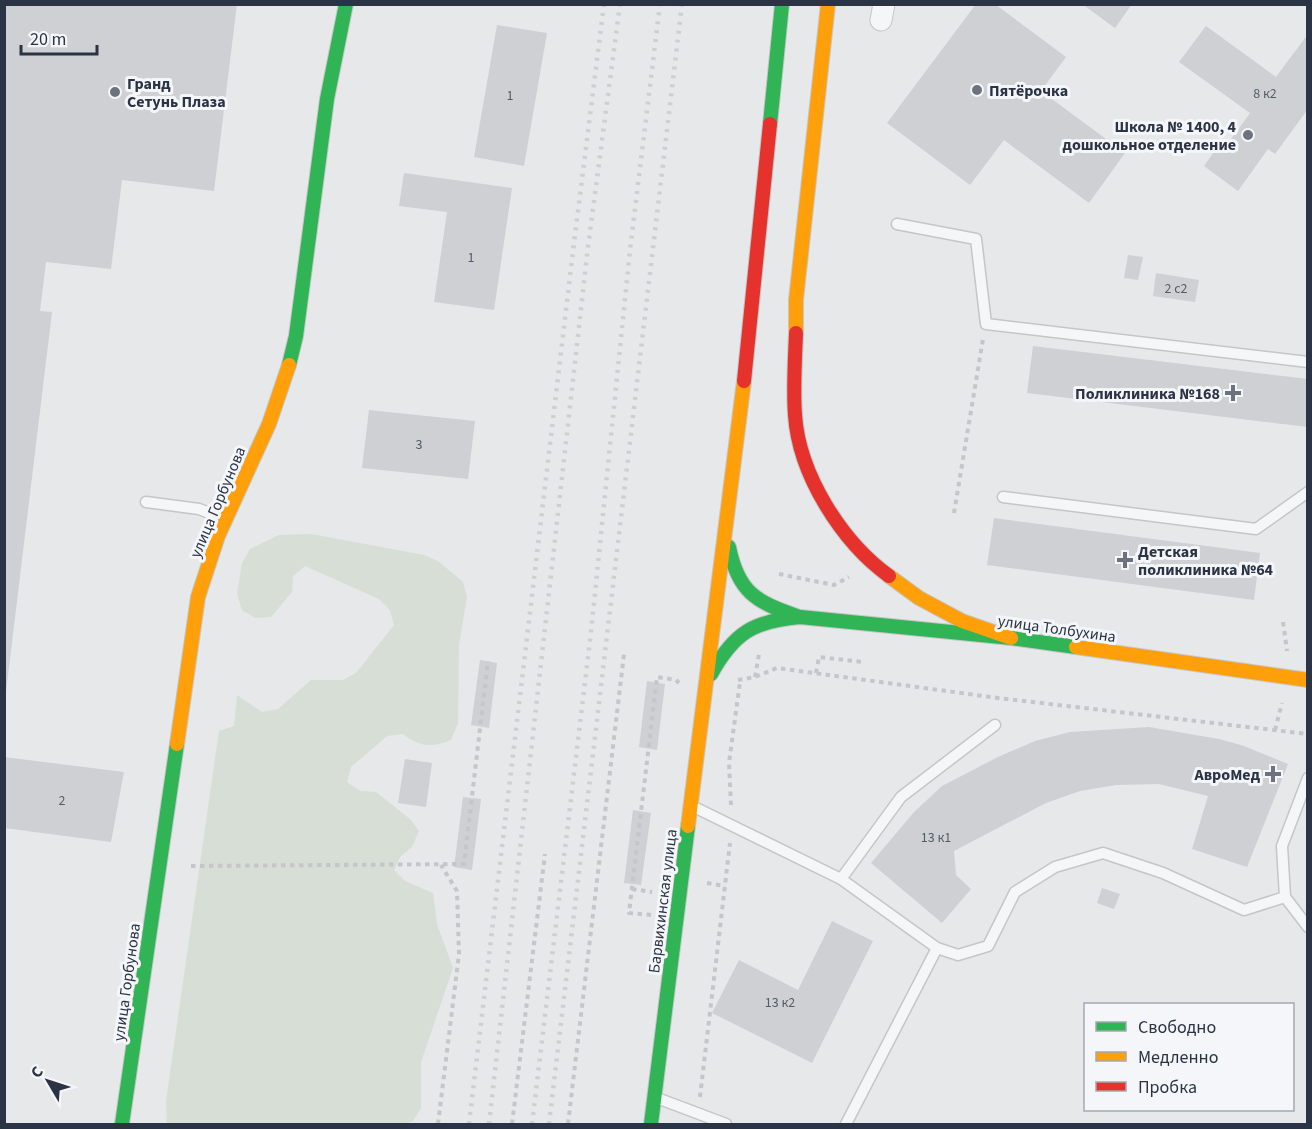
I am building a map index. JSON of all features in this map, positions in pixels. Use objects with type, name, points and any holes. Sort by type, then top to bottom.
[{"type":"street","name":"улица Горбунова","points":[[123,1125],[196,608],[211,556],[225,519],[269,424],[287,375],[296,336],[327,99],[346,4]]},
{"type":"street","name":"Барвихинская улица","points":[[651,1125],[749,342],[782,4]]},
{"type":"street","points":[[828,4],[796,300],[795,416],[803,456],[826,509],[871,563],[920,598],[962,621],[1011,638]]},
{"type":"street","name":"улица Толбухина","points":[[726,530],[732,569],[741,585],[757,599],[800,617]]},
{"type":"street","name":"улица Толбухина","points":[[707,682],[732,643],[749,628],[766,620],[800,617],[1011,638],[1306,678]]},
{"type":"lane","points":[[897,225],[976,239],[986,324],[1308,362]]},
{"type":"lane","points":[[1003,496],[1256,529],[1308,492]]},
{"type":"lane","points":[[147,502],[199,509],[225,519]]},
{"type":"lane","points":[[841,879],[901,797],[995,725]]},
{"type":"lane","points":[[1308,778],[1282,846],[1285,897],[1308,927]]},
{"type":"lane","points":[[691,805],[841,879],[938,948],[958,955],[988,946],[1015,892],[1055,867],[1103,853],[1163,873],[1244,910],[1285,897]]},
{"type":"lane","points":[[846,1125],[938,948]]},
{"type":"lane","points":[[654,1096],[726,1125]]},
{"type":"path","points":[[954,513],[986,324]]},
{"type":"path","points":[[779,574],[834,585],[857,573]]},
{"type":"path","points":[[568,1125],[624,654]]},
{"type":"path","points":[[816,673],[819,657],[862,662]]},
{"type":"path","points":[[191,866],[464,864],[488,662]]},
{"type":"path","points":[[707,682],[741,680],[777,668],[998,698],[1308,734]]},
{"type":"path","points":[[698,1113],[732,826],[729,763],[741,680]]},
{"type":"path","points":[[655,915],[629,913],[656,683]]},
{"type":"path","points":[[512,1125],[545,854]]},
{"type":"path","points":[[438,1125],[459,954],[457,891],[441,864]]},
{"type":"path","points":[[632,890],[658,893]]},
{"type":"shaded area","points":[[311,534],[424,555],[438,561],[463,582],[467,597],[459,645],[458,723],[451,740],[426,745],[415,742],[403,734],[387,736],[351,767],[347,782],[360,791],[376,792],[410,819],[419,831],[412,847],[400,857],[394,870],[405,881],[433,893],[437,924],[453,968],[421,1062],[421,1108],[413,1121],[405,1124],[167,1124],[166,1101],[219,731],[234,726],[237,695],[262,712],[278,709],[311,680],[343,680],[356,673],[394,625],[390,610],[379,599],[305,566],[293,576],[292,592],[271,617],[255,618],[242,610],[237,594],[242,563],[250,549],[279,535]]},
{"type":"building","name":"Гранд Сетунь Плаза","points":[[4,4],[237,4],[214,191],[122,180],[111,269],[46,262],[40,311],[52,312],[6,692]]},
{"type":"building","points":[[976,4],[995,4],[1066,57],[1041,91],[1125,153],[1089,203],[1004,140],[970,185],[887,123]]},
{"type":"building","points":[[1082,4],[1132,4],[1115,28]]},
{"type":"building","points":[[497,25],[547,33],[524,166],[474,157]]},
{"type":"building","points":[[1206,26],[1276,77],[1308,34],[1308,109],[1275,154],[1268,149],[1238,191],[1204,166],[1216,149],[1221,153],[1250,113],[1179,62]]},
{"type":"building","points":[[404,173],[512,188],[494,310],[434,302],[447,212],[399,206]]},
{"type":"building","points":[[1128,255],[1143,257],[1138,280],[1124,278]]},
{"type":"building","points":[[1156,273],[1199,280],[1195,302],[1153,296]]},
{"type":"building","points":[[1033,346],[1308,379],[1308,427],[1027,393]]},
{"type":"building","points":[[369,410],[475,421],[468,479],[362,468]]},
{"type":"building","points":[[994,518],[1260,553],[1254,600],[987,565]]},
{"type":"building","points":[[480,660],[497,663],[489,728],[471,725]]},
{"type":"building","points":[[647,681],[665,684],[657,750],[639,747]]},
{"type":"building","points":[[1149,727],[1219,739],[1244,746],[1288,764],[1247,867],[1192,849],[1208,796],[1159,784],[1116,785],[1080,791],[1046,803],[954,851],[956,875],[971,889],[942,923],[871,863],[914,812],[942,786],[998,757],[1035,741],[1070,732]]},
{"type":"building","points":[[4,757],[124,772],[111,842],[4,828]]},
{"type":"building","points":[[405,759],[432,763],[426,807],[398,803]]},
{"type":"building","points":[[463,797],[481,799],[472,870],[454,867]]},
{"type":"building","points":[[633,810],[651,813],[641,885],[624,883]]},
{"type":"building","points":[[1102,888],[1120,894],[1114,909],[1097,903]]},
{"type":"building","points":[[832,921],[873,941],[812,1063],[712,1013],[739,960],[798,990]]},
{"type":"railway","points":[[469,1124],[604,4]]},
{"type":"railway","points":[[489,1124],[588,247],[620,4]]},
{"type":"railway","points":[[532,1124],[591,632],[630,250],[660,4]]},
{"type":"railway","points":[[549,1124],[682,4]]},
{"type":"traffic: fast","points":[[289,365],[296,336],[327,99],[346,4]]},
{"type":"traffic: fast","points":[[770,124],[782,4]]},
{"type":"traffic: fast","points":[[729,547],[738,575],[751,593],[770,606],[797,616]]},
{"type":"traffic: fast","points":[[711,674],[728,648],[746,632],[770,622],[800,617],[1011,638],[1076,647]]},
{"type":"traffic: fast","points":[[122,1124],[177,744]]},
{"type":"traffic: fast","points":[[651,1124],[688,826]]},
{"type":"traffic: slow","points":[[796,333],[796,300],[828,4]]},
{"type":"traffic: slow","points":[[177,744],[198,597],[218,536],[269,424],[289,365]]},
{"type":"traffic: slow","points":[[688,826],[744,381]]},
{"type":"traffic: slow","points":[[889,576],[919,598],[962,621],[1011,638]]},
{"type":"traffic: slow","points":[[1076,647],[1308,680]]},
{"type":"traffic: jam","points":[[744,381],[770,124]]},
{"type":"traffic: jam","points":[[796,333],[795,415],[798,438],[805,461],[814,483],[840,526],[855,545],[889,576]]},
{"type":"place","name":"Пятёрочка","points":[[977,90]]},
{"type":"place","name":"Гранд Сетунь Плаза","points":[[115,92]]},
{"type":"place","name":"Школа № 1400, 4 дошкольное отделение","points":[[1248,135]]},
{"type":"place","name":"Поликлиника №168","points":[[1233,393]]},
{"type":"place","name":"Детская поликлиника №64","points":[[1125,560]]},
{"type":"place","name":"АвроМед","points":[[1273,774]]}]
